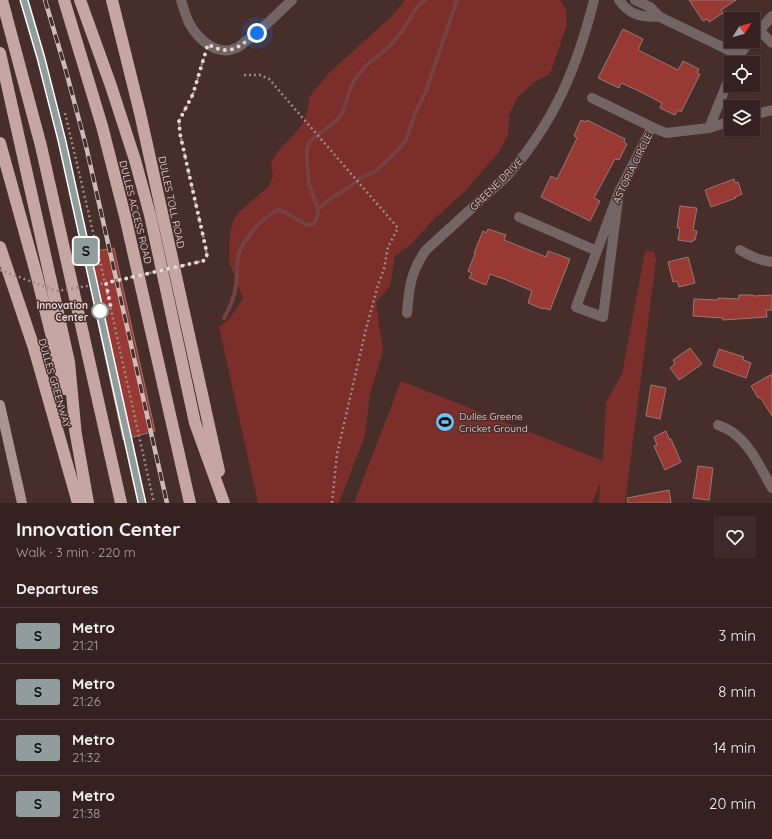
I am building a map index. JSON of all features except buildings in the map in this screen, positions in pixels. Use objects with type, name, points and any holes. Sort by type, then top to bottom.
[{"type":"highway","points":[[2,0],[41,146],[121,503]]},
{"type":"highway","name":"DULLES ACCESS ROAD","points":[[64,0],[100,118],[125,216],[190,503]]},
{"type":"highway","points":[[80,0],[111,86],[135,160],[150,215],[195,423],[225,503]]},
{"type":"highway","name":"DULLES TOLL ROAD","points":[[112,0],[140,113],[225,503]]},
{"type":"highway","points":[[0,53],[69,362],[76,436]]},
{"type":"highway","points":[[0,143],[36,273],[76,436],[88,503]]},
{"type":"highway","name":"DULLES GREENWAY","points":[[0,247],[34,348],[78,503]]},
{"type":"main road","points":[[0,405],[22,503]]},
{"type":"street","points":[[181,0],[189,23],[198,36],[216,49],[226,50],[236,49],[265,26],[292,0]]},
{"type":"street","name":"GREENE DRIVE","points":[[407,313],[411,278],[418,262],[426,250],[507,176],[518,164],[542,130],[558,103],[575,64],[594,0]]},
{"type":"street","points":[[619,0],[626,9],[640,15],[645,17],[660,17]]},
{"type":"street","points":[[635,0],[650,7],[660,17],[732,56]]},
{"type":"street","points":[[760,30],[772,16]]},
{"type":"street","points":[[760,36],[772,43]]},
{"type":"street","points":[[709,128],[724,91]]},
{"type":"street","points":[[592,98],[652,126]]},
{"type":"street","points":[[760,113],[772,110]]},
{"type":"street","name":"ASTORIA CIRCLE","points":[[619,192],[603,317],[576,307],[619,192],[652,126],[666,133],[709,128],[724,123]]},
{"type":"street","points":[[519,217],[597,251]]},
{"type":"street","points":[[740,250],[764,261],[772,262]]},
{"type":"street","points":[[718,424],[732,432],[750,450],[772,488]]},
{"type":"path","points":[[0,270],[57,291],[106,283],[203,261],[207,257],[180,134],[179,121],[193,94],[208,44]]},
{"type":"path","points":[[244,75],[260,75],[269,79],[398,228],[388,247],[384,269],[378,285],[365,337],[337,454],[332,503]]},
{"type":"path","points":[[65,113],[106,283],[154,503]]},
{"type":"shaded area","points":[[405,0],[560,0],[566,9],[567,24],[550,74],[534,82],[517,98],[509,115],[508,135],[499,152],[465,191],[432,221],[410,245],[395,256],[390,286],[376,303],[383,351],[370,394],[365,435],[339,503],[258,503],[219,327],[229,319],[243,299],[229,261],[230,233],[234,219],[238,213],[269,186],[273,176],[271,162],[280,149],[294,135],[303,123],[310,96],[317,87],[330,72],[392,16]]},
{"type":"shaded area","name":"Dulles Greene Cricket Ground","points":[[654,251],[656,260],[625,503],[599,503],[600,483],[592,503],[354,503],[401,381],[603,461],[606,402],[622,374],[645,252]]},
{"type":"waterway","points":[[224,318],[235,293],[239,253],[255,228],[266,217],[278,210],[285,212],[307,225],[313,224],[317,218],[318,209],[309,184],[307,164],[307,149],[310,141],[336,121],[343,112],[350,89],[356,77],[368,64],[390,46],[403,30],[416,8],[425,0]]},
{"type":"waterway","points":[[318,209],[331,198],[348,188],[362,177],[376,171],[399,149],[406,140],[414,116],[426,91],[457,0]]},
{"type":"railway","points":[[24,0],[41,58],[62,141],[142,503]]},
{"type":"railway","points":[[45,0],[86,146],[167,503]]},
{"type":"metro line","name":"S","points":[[24,0],[41,58],[62,141],[142,503]]},
{"type":"place","name":"Innovation Center","points":[[100,311]]},
{"type":"place","name":"Dulles Greene Cricket Ground","points":[[445,422]]},
{"type":"route","points":[[100,311],[111,308],[106,283],[203,261],[207,257],[194,192],[180,134],[179,121],[193,94],[208,44],[216,49],[236,49],[257,33]]}]
